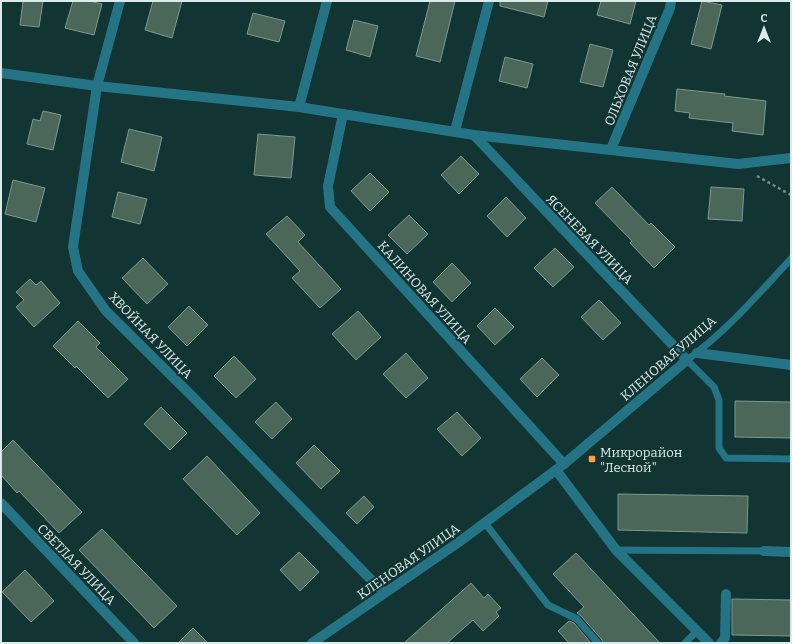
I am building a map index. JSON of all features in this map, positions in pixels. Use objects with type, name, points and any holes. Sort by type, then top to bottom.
[{"type":"street","name":"ХВОЙНАЯ УЛИЦА","points":[[120,1],[97,86],[73,247],[78,271],[106,311],[194,398],[384,593]]},
{"type":"street","points":[[299,107],[326,1]]},
{"type":"street","points":[[455,131],[489,1]]},
{"type":"street","name":"ОЛЬХОВАЯ УЛИЦА","points":[[611,150],[670,8],[671,1]]},
{"type":"street","points":[[1,73],[97,86],[299,107],[474,135],[738,164],[791,158]]},
{"type":"street","name":"КАЛИНОВАЯ УЛИЦА","points":[[343,114],[328,186],[330,207],[560,467]]},
{"type":"street","name":"ЯСЕНЕВАЯ УЛИЦА","points":[[474,135],[688,360]]},
{"type":"street","points":[[697,353],[791,365]]},
{"type":"street","name":"КЛЕНОВАЯ УЛИЦА","points":[[312,643],[485,523],[560,467],[688,360]]},
{"type":"street","points":[[560,467],[616,550],[709,643]]},
{"type":"street","name":"СВЕТЛАЯ УЛИЦА","points":[[1,503],[134,643]]},
{"type":"street","points":[[764,551],[791,552]]},
{"type":"street","points":[[721,643],[725,638],[726,594]]},
{"type":"lane","name":"КЛЕНОВАЯ УЛИЦА","points":[[688,360],[737,316],[791,259]]},
{"type":"lane","points":[[688,360],[714,387],[719,400],[719,448],[726,458],[791,459]]},
{"type":"lane","points":[[485,523],[548,605],[577,619],[598,643]]},
{"type":"lane","points":[[616,550],[764,551]]},
{"type":"lane","points":[[685,643],[697,631]]},
{"type":"path","points":[[738,164],[791,195]]},
{"type":"building","points":[[23,1],[43,1],[39,27],[20,25]]},
{"type":"building","points":[[73,1],[89,1],[102,4],[94,35],[65,28]]},
{"type":"building","points":[[153,1],[182,1],[172,38],[145,30]]},
{"type":"building","points":[[430,1],[455,1],[440,62],[416,56]]},
{"type":"building","points":[[500,1],[548,1],[544,17],[500,6]]},
{"type":"building","points":[[601,1],[636,1],[630,24],[597,15]]},
{"type":"building","points":[[702,1],[722,5],[711,49],[691,44]]},
{"type":"building","points":[[253,13],[285,21],[279,42],[247,34]]},
{"type":"building","points":[[354,20],[378,26],[370,57],[346,50]]},
{"type":"building","points":[[590,44],[613,50],[603,87],[580,82]]},
{"type":"building","points":[[505,57],[533,64],[527,88],[499,81]]},
{"type":"building","points":[[677,89],[725,94],[724,96],[766,101],[763,135],[732,131],[733,123],[689,118],[690,113],[675,111]]},
{"type":"building","points":[[43,111],[61,115],[53,150],[27,144],[33,119],[40,121]]},
{"type":"building","points":[[129,129],[162,137],[154,171],[121,162]]},
{"type":"building","points":[[258,134],[295,137],[291,178],[254,175]]},
{"type":"building","points":[[461,156],[479,174],[459,194],[441,175]]},
{"type":"building","points":[[370,173],[389,192],[370,211],[351,191]]},
{"type":"building","points":[[13,180],[45,188],[36,222],[5,214]]},
{"type":"building","points":[[612,187],[649,225],[651,223],[675,247],[654,268],[630,243],[632,241],[595,203]]},
{"type":"building","points":[[711,187],[744,189],[742,221],[708,219]]},
{"type":"building","points":[[118,192],[147,199],[140,224],[112,217]]},
{"type":"building","points":[[506,197],[526,218],[507,237],[487,216]]},
{"type":"building","points":[[409,215],[428,234],[407,254],[388,235]]},
{"type":"building","points":[[287,216],[305,235],[298,242],[341,289],[320,308],[292,278],[300,271],[266,234]]},
{"type":"building","points":[[555,248],[574,267],[553,287],[534,268]]},
{"type":"building","points":[[143,258],[168,284],[147,304],[122,278]]},
{"type":"building","points":[[452,263],[471,283],[452,302],[433,282]]},
{"type":"building","points":[[30,279],[36,285],[41,281],[60,303],[34,327],[16,307],[24,300],[16,292]]},
{"type":"building","points":[[599,300],[621,323],[603,340],[581,317]]},
{"type":"building","points":[[189,306],[208,325],[187,346],[168,327]]},
{"type":"building","points":[[495,308],[514,327],[495,345],[477,326]]},
{"type":"building","points":[[358,311],[381,337],[356,360],[332,334]]},
{"type":"building","points":[[78,321],[100,343],[96,347],[128,379],[108,398],[76,366],[75,368],[53,346]]},
{"type":"building","points":[[406,353],[428,378],[406,398],[383,374]]},
{"type":"building","points":[[234,356],[256,379],[236,398],[214,376]]},
{"type":"building","points":[[542,358],[559,375],[537,397],[520,379]]},
{"type":"building","points":[[735,401],[791,402],[791,438],[735,437]]},
{"type":"building","points":[[276,402],[292,419],[272,439],[255,422]]},
{"type":"building","points":[[161,407],[187,433],[170,450],[144,424]]},
{"type":"building","points":[[457,412],[481,438],[462,456],[437,429]]},
{"type":"building","points":[[13,440],[82,512],[59,533],[19,491],[17,493],[1,475],[1,452]]},
{"type":"building","points":[[314,445],[340,471],[321,489],[296,463]]},
{"type":"building","points":[[207,456],[260,513],[237,535],[183,479]]},
{"type":"building","points":[[618,494],[748,496],[747,533],[618,530]]},
{"type":"building","points":[[364,496],[374,507],[357,524],[346,513]]},
{"type":"building","points":[[102,529],[177,606],[154,628],[79,550]]},
{"type":"building","points":[[299,552],[319,572],[300,591],[280,570]]},
{"type":"building","points":[[576,553],[660,643],[603,643],[602,640],[577,613],[584,607],[553,574]]},
{"type":"building","points":[[25,570],[54,601],[31,622],[2,592]]},
{"type":"building","points":[[471,583],[484,598],[488,594],[501,608],[496,612],[499,616],[483,631],[473,620],[447,643],[404,643]]},
{"type":"building","points":[[732,599],[791,600],[791,636],[732,635]]},
{"type":"building","points":[[569,621],[574,623],[591,643],[569,643],[558,631]]},
{"type":"building","points":[[193,628],[208,643],[178,643]]},
{"type":"place","name":"Микрорайон \"Лесной\"","points":[[592,459]]}]
